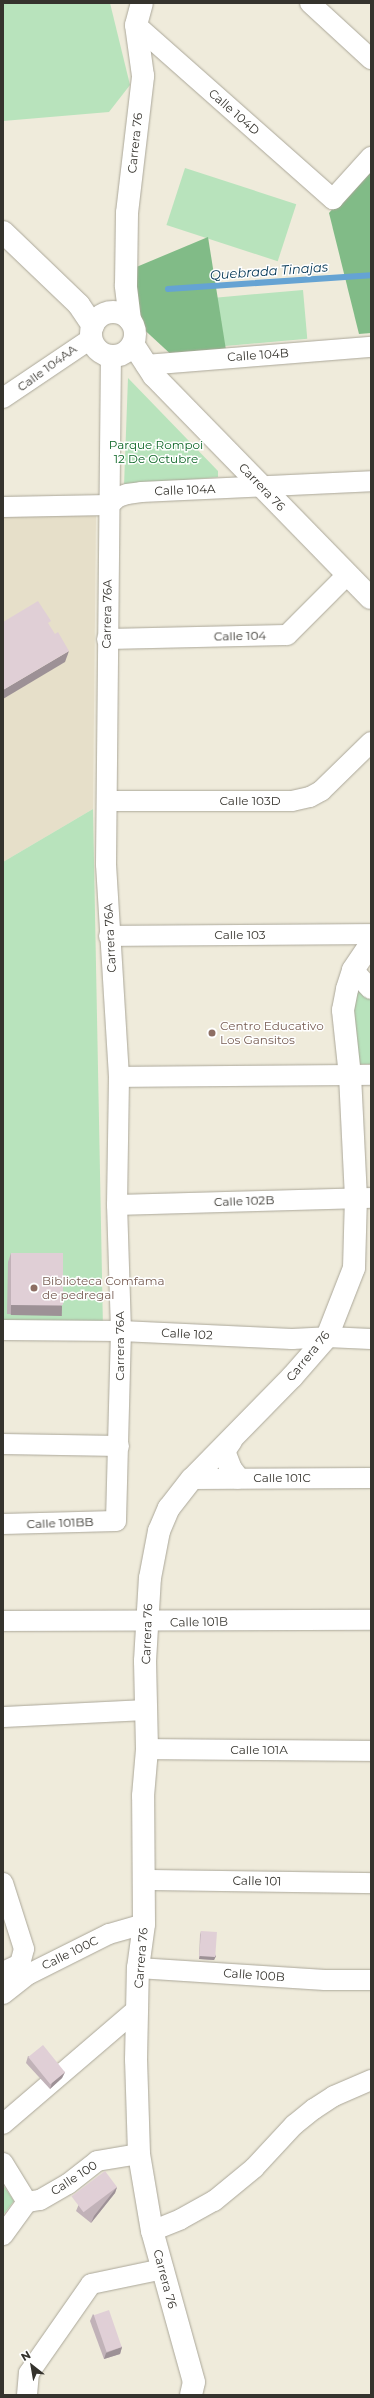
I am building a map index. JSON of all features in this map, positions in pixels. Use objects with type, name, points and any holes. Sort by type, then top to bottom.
[{"type":"street","name":"Carrera 76","points":[[130,320],[126,285],[127,213],[143,76],[136,25],[142,3]]},
{"type":"street","points":[[310,3],[371,59]]},
{"type":"street","name":"Calle 104D","points":[[136,25],[333,199],[371,158]]},
{"type":"street","points":[[5,233],[49,278],[99,323]]},
{"type":"street","name":"Carrera 76","points":[[99,323],[126,285]]},
{"type":"street","points":[[121,313],[130,320],[135,331],[121,351],[98,350],[99,323],[121,313]]},
{"type":"street","name":"Calle 104AA","points":[[3,398],[99,323]]},
{"type":"street","name":"Calle 104B","points":[[150,371],[371,347]]},
{"type":"street","name":"Carrera 76","points":[[121,351],[150,371],[371,598]]},
{"type":"street","name":"Carrera 76A","points":[[116,1521],[121,1331],[117,1205],[119,1077],[109,936],[106,864],[106,639],[109,505],[121,351]]},
{"type":"street","points":[[226,489],[231,485],[234,478],[235,460]]},
{"type":"street","name":"Calle 104A","points":[[109,505],[126,494],[371,481]]},
{"type":"street","points":[[3,507],[109,505]]},
{"type":"street","name":"Calle 104","points":[[106,639],[287,635],[348,574]]},
{"type":"street","name":"Calle 103D","points":[[107,801],[292,801],[310,797],[321,791],[371,742]]},
{"type":"street","name":"Calle 103","points":[[109,936],[371,934]]},
{"type":"street","name":"Carrera 76","points":[[192,2395],[194,2382],[152,2231],[139,2154],[137,2009],[138,1968],[144,1924],[143,1796],[147,1749],[146,1622],[150,1578],[160,1531],[169,1508],[192,1478],[231,1441],[292,1377],[327,1337],[354,1268],[364,1198],[360,1076],[343,1010],[347,989],[353,970],[371,943]]},
{"type":"street","points":[[353,970],[371,989]]},
{"type":"street","points":[[119,1077],[360,1076]]},
{"type":"street","name":"Calle 102B","points":[[117,1205],[364,1198]]},
{"type":"street","name":"Calle 102","points":[[3,1330],[121,1331],[292,1339],[327,1337],[371,1339]]},
{"type":"street","points":[[231,1441],[224,1451],[231,1469],[238,1478]]},
{"type":"street","points":[[3,1444],[119,1446]]},
{"type":"street","name":"Calle 101C","points":[[192,1478],[371,1478]]},
{"type":"street","name":"Calle 101BB","points":[[3,1524],[116,1521]]},
{"type":"street","name":"Calle 101B","points":[[3,1621],[146,1622],[371,1620]]},
{"type":"street","points":[[3,1717],[146,1710]]},
{"type":"street","name":"Calle 101A","points":[[147,1749],[371,1751]]},
{"type":"street","name":"Calle 101","points":[[144,1880],[371,1883]]},
{"type":"street","points":[[3,1883],[24,1949],[11,1968]]},
{"type":"street","name":"Calle 100C","points":[[3,1994],[29,1974],[109,1934],[144,1924]]},
{"type":"street","name":"Calle 100B","points":[[138,1968],[325,1980],[371,1980]]},
{"type":"street","points":[[3,2124],[137,2009]]},
{"type":"street","points":[[152,2231],[181,2219],[214,2201],[254,2168],[294,2124],[334,2096],[371,2080]]},
{"type":"street","name":"Calle 100","points":[[27,2202],[40,2200],[68,2184],[97,2161],[139,2154]]},
{"type":"street","points":[[3,2163],[27,2202],[3,2235]]},
{"type":"street","points":[[26,2395],[29,2373],[91,2284],[163,2269]]},
{"type":"shaded area","points":[[87,514],[96,516],[93,809],[3,862],[3,515]]},
{"type":"green space","points":[[3,3],[110,3],[130,85],[109,112],[3,121]]},
{"type":"green space","points":[[371,165],[371,333],[359,334],[329,213]]},
{"type":"green space","points":[[185,168],[296,204],[278,261],[166,225]]},
{"type":"green space","points":[[208,237],[226,350],[176,359],[137,323],[134,268]]},
{"type":"green space","points":[[303,290],[307,339],[217,347],[212,298]]},
{"type":"green space","name":"Parque Rompoi 12 De Octubre","points":[[128,378],[218,471],[218,477],[124,486]]},
{"type":"green space","points":[[93,809],[103,1329],[3,1333],[3,862]]},
{"type":"green space","points":[[356,979],[371,995],[371,1064],[348,1065]]},
{"type":"green space","points":[[3,2185],[14,2201],[3,2215]]},
{"type":"building","points":[[38,601],[51,621],[48,623],[55,634],[58,632],[69,651],[3,690],[3,622]]},
{"type":"building","name":"Biblioteca Comfama de pedregal","points":[[11,1253],[63,1253],[63,1305],[11,1305]]},
{"type":"building","points":[[201,1931],[217,1932],[215,1957],[199,1956]]},
{"type":"building","points":[[43,2045],[65,2072],[50,2084],[28,2057]]},
{"type":"building","points":[[105,2171],[117,2187],[83,2212],[71,2196]]},
{"type":"building","points":[[109,2310],[122,2347],[107,2352],[94,2315]]},
{"type":"waterway","name":"Quebrada Tinajas","points":[[168,289],[371,275]]},
{"type":"place","name":"Centro Educativo Los Gansitos","points":[[212,1033]]},
{"type":"place","name":"Biblioteca Comfama de pedregal","points":[[34,1288]]}]
